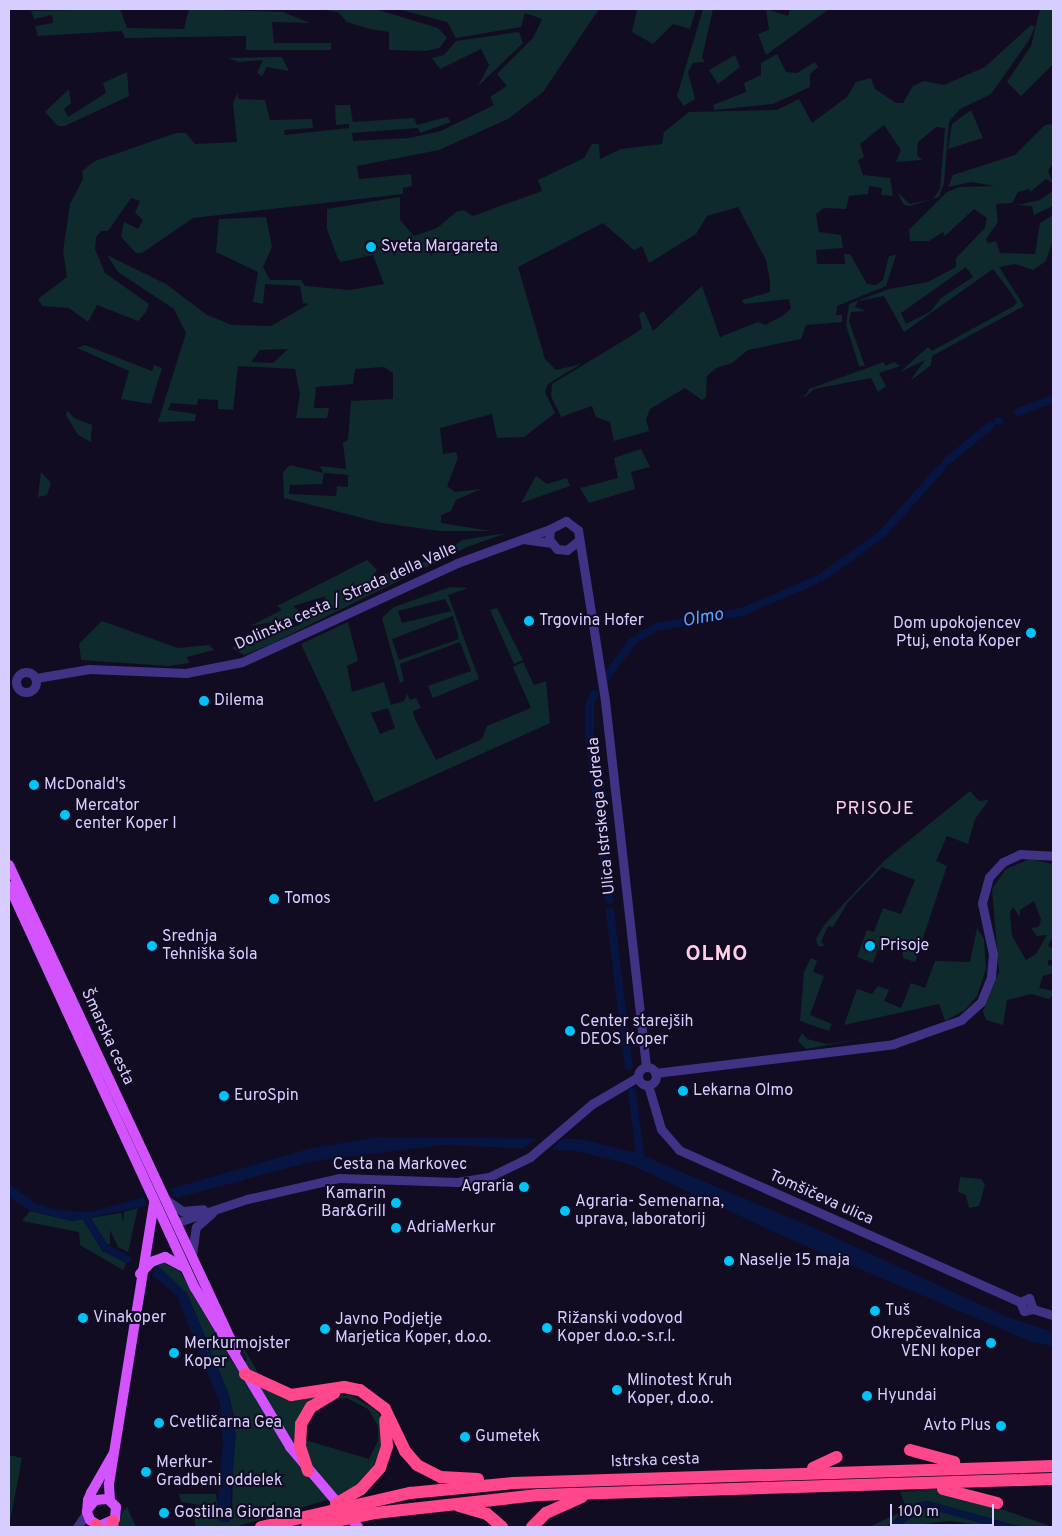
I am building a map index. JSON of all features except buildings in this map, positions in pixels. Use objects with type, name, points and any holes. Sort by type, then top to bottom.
[{"type":"highway","points":[[242,1369],[276,1392],[315,1397],[346,1392],[364,1397],[378,1408],[388,1428],[385,1456],[375,1476],[330,1509]]},
{"type":"highway","points":[[308,1471],[300,1446],[302,1424],[315,1397],[344,1387],[373,1397],[385,1408],[409,1457],[434,1475],[512,1483]]},
{"type":"highway","points":[[910,1450],[939,1460],[991,1467]]},
{"type":"highway","points":[[798,1472],[837,1457]]},
{"type":"highway","name":"Istrska cesta","points":[[262,1527],[330,1509],[410,1493],[512,1483],[798,1472],[1053,1466]]},
{"type":"highway","name":"Istrska cesta","points":[[307,1527],[375,1513],[444,1503],[596,1493],[1053,1479]]},
{"type":"highway","points":[[909,1484],[919,1489],[964,1492],[997,1503]]},
{"type":"highway","points":[[532,1527],[558,1505],[596,1493]]},
{"type":"highway","points":[[444,1503],[487,1514],[502,1527]]},
{"type":"highway","points":[[342,1527],[375,1513]]},
{"type":"main road","name":"Šmarska cesta","points":[[9,865],[189,1266],[242,1369],[308,1471],[358,1527]]},
{"type":"main road","name":"Šmarska cesta","points":[[9,886],[159,1199]]},
{"type":"main road","points":[[112,1456],[88,1510],[94,1526],[113,1524],[116,1512],[111,1501],[116,1444],[140,1274],[159,1199]]},
{"type":"main road","points":[[144,1254],[171,1226]]},
{"type":"main road","points":[[140,1274],[151,1262],[165,1257],[189,1266]]},
{"type":"main road","points":[[88,1510],[97,1498],[116,1444]]},
{"type":"main road","points":[[97,1498],[111,1501]]},
{"type":"street","points":[[550,543],[550,529],[561,520],[571,522],[578,541],[581,562]]},
{"type":"street","name":"Dolinska cesta / Strada della Valle","points":[[13,687],[22,673],[36,678],[89,669],[186,673],[242,662],[518,539],[550,529]]},
{"type":"street","points":[[518,539],[550,543],[567,550],[581,562]]},
{"type":"street","points":[[567,550],[578,541]]},
{"type":"street","name":"Ulica Istrskega odreda","points":[[581,562],[605,700],[646,1067]]},
{"type":"street","points":[[13,687],[30,692],[36,678]]},
{"type":"street","points":[[655,1073],[648,1085],[638,1078],[646,1067],[655,1073],[893,1044],[961,1020],[981,1002],[991,977],[993,954],[982,903],[989,877],[1003,862],[1020,854],[1053,856]]},
{"type":"street","name":"Cesta na Markovec","points":[[171,1226],[218,1208],[339,1178],[474,1180],[530,1157],[605,1095],[638,1078]]},
{"type":"street","name":"Tomšičeva ulica","points":[[648,1085],[661,1129],[679,1150],[1020,1302],[1029,1298],[1033,1309],[1053,1315]]},
{"type":"street","points":[[159,1199],[182,1211],[218,1208]]},
{"type":"street","points":[[189,1266],[193,1233],[218,1208]]},
{"type":"street","points":[[77,1527],[88,1510]]},
{"type":"green space","points":[[120,9],[127,28],[184,29],[189,9],[283,12],[310,23],[272,22],[274,43],[331,43],[331,50],[246,50],[246,36],[125,38],[122,31],[38,36],[35,26],[53,23],[52,15],[34,19],[31,11]]},
{"type":"green space","points":[[319,9],[375,9],[438,28],[447,38],[439,48],[426,51],[389,50],[389,32],[347,22],[338,12]]},
{"type":"green space","points":[[398,9],[599,9],[543,92],[508,119],[439,150],[357,166],[359,179],[411,174],[412,186],[403,188],[403,194],[193,218],[142,253],[136,253],[121,237],[124,222],[138,229],[143,220],[135,213],[140,201],[131,198],[108,231],[101,231],[96,237],[95,249],[105,273],[149,304],[146,312],[138,321],[97,305],[88,322],[69,308],[42,306],[38,299],[67,277],[63,251],[70,204],[83,179],[82,171],[95,161],[176,133],[186,133],[195,144],[237,142],[233,103],[238,93],[238,99],[265,100],[270,120],[312,119],[313,128],[284,130],[285,135],[349,128],[349,124],[336,125],[335,105],[350,105],[353,122],[414,118],[417,125],[447,117],[451,122],[420,133],[418,128],[352,133],[353,141],[409,138],[441,131],[494,105],[490,97],[507,86],[497,74],[533,38],[542,19],[525,13],[521,27],[456,38],[447,22]]},
{"type":"green space","points":[[637,9],[696,9],[690,29],[673,24],[653,44],[632,32]]},
{"type":"green space","points":[[703,9],[713,9],[702,58],[705,62],[693,63],[688,72],[695,99],[684,106],[677,96]]},
{"type":"green space","points":[[766,9],[788,16],[790,9],[829,9],[766,55],[758,34],[769,30]]},
{"type":"green space","points":[[1040,9],[1053,9],[1053,64],[1021,96],[1007,82],[1031,46]]},
{"type":"green space","points":[[1031,25],[1035,27],[1029,40],[991,94],[960,109],[949,122],[944,183],[939,197],[933,199],[940,189],[945,128],[936,127],[918,142],[917,155],[922,160],[896,162],[901,150],[884,125],[860,144],[864,157],[858,160],[863,175],[890,178],[893,196],[881,195],[882,188],[869,186],[868,194],[849,196],[846,209],[824,208],[816,214],[819,232],[841,235],[843,248],[816,250],[817,264],[845,264],[844,254],[850,254],[867,284],[876,285],[883,280],[889,256],[896,255],[886,286],[837,306],[836,315],[842,315],[842,322],[806,325],[801,339],[748,350],[732,363],[716,368],[707,376],[706,397],[702,400],[685,388],[650,409],[646,419],[649,431],[614,441],[610,422],[596,417],[592,406],[561,417],[551,396],[552,384],[636,333],[642,328],[639,314],[644,311],[653,331],[702,286],[720,337],[758,322],[765,325],[784,315],[791,308],[789,299],[744,304],[742,300],[770,292],[770,280],[766,260],[738,207],[707,216],[696,234],[649,263],[642,246],[634,250],[603,223],[518,267],[545,359],[556,370],[581,364],[548,384],[545,392],[555,413],[524,437],[497,438],[492,414],[440,428],[443,454],[456,452],[458,458],[447,486],[455,492],[481,489],[456,500],[451,511],[441,515],[441,523],[491,531],[440,531],[382,523],[284,498],[283,472],[290,465],[323,473],[320,466],[346,469],[343,443],[348,440],[351,401],[393,399],[393,373],[384,367],[355,369],[353,384],[316,387],[314,408],[329,408],[327,418],[296,418],[300,394],[295,369],[238,366],[233,410],[218,409],[218,400],[198,399],[197,405],[171,403],[168,410],[196,414],[195,421],[158,422],[186,333],[174,309],[118,272],[107,255],[166,284],[207,315],[232,325],[271,326],[309,304],[303,303],[300,286],[265,284],[263,304],[253,302],[258,272],[216,252],[219,219],[266,217],[272,247],[263,267],[270,280],[301,280],[305,286],[350,290],[384,284],[373,255],[341,262],[338,259],[327,229],[327,209],[400,197],[400,220],[414,236],[437,228],[456,212],[463,210],[473,216],[542,191],[538,180],[584,158],[592,144],[599,144],[600,159],[621,149],[662,144],[664,132],[689,112],[777,110],[799,99],[812,123],[847,97],[856,82],[871,78],[875,89],[896,103],[903,103],[913,86],[924,81],[944,85],[985,67]],"holes":[[[288,349],[273,363],[251,362],[260,350]],[[324,473],[348,475],[348,487],[337,486],[336,496],[289,494],[290,485],[322,484]]]},
{"type":"green space","points":[[519,32],[523,43],[478,86],[489,65],[481,49],[440,69],[432,58],[444,55],[456,41]]},
{"type":"green space","points":[[777,54],[786,72],[797,73],[815,62],[818,67],[810,74],[810,87],[773,104],[714,110],[713,105],[746,92],[744,83],[761,75],[761,63]]},
{"type":"green space","points":[[735,55],[740,67],[718,84],[709,70]]},
{"type":"green space","points":[[282,57],[289,71],[267,67],[262,76],[257,73],[263,60],[239,62],[228,58]]},
{"type":"green space","points":[[127,72],[129,96],[65,126],[58,126],[45,112],[69,89],[71,103],[64,109],[68,117],[106,93],[103,83]]},
{"type":"green space","points":[[971,110],[983,138],[948,149],[952,124]]},
{"type":"green space","points":[[1053,124],[1053,163],[1048,171],[1053,183],[1046,179],[1030,192],[1029,189],[1018,192],[1012,203],[996,204],[998,222],[986,239],[988,243],[996,241],[1000,253],[1035,254],[1040,223],[1053,215],[1053,240],[1046,261],[1033,270],[1015,264],[999,267],[1024,306],[932,356],[931,365],[910,381],[925,360],[900,372],[928,347],[932,351],[1014,306],[1017,302],[1012,294],[993,269],[904,332],[884,296],[858,301],[855,307],[866,311],[851,312],[849,322],[865,366],[859,366],[846,325],[849,304],[889,289],[928,282],[956,267],[956,258],[985,228],[987,218],[974,209],[945,236],[943,232],[929,241],[910,241],[909,230],[947,192],[960,187],[995,186],[971,182],[948,187],[953,175],[1015,155],[1045,125]],"holes":[[[966,267],[973,277],[941,298],[930,312],[906,324],[901,313]]]},
{"type":"green space","points":[[1053,191],[1053,206],[1034,215],[1032,206],[1018,205],[1040,200]]},
{"type":"green space","points":[[897,192],[910,204],[932,199],[910,206],[904,205]]},
{"type":"green space","points":[[85,345],[152,371],[154,365],[162,368],[151,404],[121,399],[129,371],[77,348]]},
{"type":"green space","points":[[884,362],[885,366],[894,362],[900,366],[879,373],[886,386],[878,392],[871,378],[814,389],[804,398],[809,389]]},
{"type":"green space","points":[[67,410],[74,418],[92,425],[91,442],[78,435],[66,415]]},
{"type":"green space","points":[[641,449],[650,467],[631,472],[635,489],[589,503],[580,488],[618,478],[614,458]]},
{"type":"green space","points":[[41,472],[51,483],[47,495],[38,497]]},
{"type":"green space","points":[[536,476],[547,484],[567,478],[570,486],[521,503]]},
{"type":"green space","points":[[507,533],[467,547],[269,645],[244,655],[232,648],[247,639],[300,625],[299,620],[292,619],[250,626],[282,610],[277,606],[367,560],[377,570],[374,577],[438,558],[462,540]],"holes":[[[326,596],[322,607],[313,611],[300,612],[293,606]]]},
{"type":"green space","points":[[450,587],[468,588],[448,595],[479,679],[433,698],[428,686],[471,671],[460,642],[400,664],[404,681],[400,683],[382,618],[394,607]],"holes":[[[445,599],[451,611],[402,623],[398,611]],[[453,616],[459,639],[399,660],[392,639]]]},
{"type":"green space","points":[[497,608],[523,660],[514,664],[490,610]]},
{"type":"green space","points":[[102,621],[178,648],[209,645],[214,650],[187,657],[189,663],[168,666],[81,660],[79,644]]},
{"type":"green space","points":[[348,622],[358,661],[347,666],[352,692],[384,682],[391,705],[404,701],[407,694],[410,700],[416,698],[421,708],[413,711],[415,719],[436,760],[482,739],[487,726],[531,708],[513,667],[523,662],[534,685],[546,681],[550,723],[375,802],[301,644]],"holes":[[[388,708],[395,728],[380,734],[371,713]]]},
{"type":"green space","points":[[970,791],[979,801],[989,800],[975,819],[968,844],[947,836],[936,861],[947,866],[915,962],[903,958],[902,947],[883,936],[873,963],[857,957],[867,930],[874,932],[883,908],[901,914],[915,880],[882,867],[848,902],[833,927],[828,926],[821,942],[825,946],[818,946],[816,939],[825,924],[885,860]]},
{"type":"green space","points":[[1030,859],[1053,864],[1053,936],[1048,946],[1053,949],[1053,960],[1048,960],[1048,965],[1053,966],[1053,973],[1043,976],[1039,988],[1053,991],[1053,995],[1049,999],[1031,994],[1007,1000],[1003,1025],[986,1020],[983,1011],[999,972],[992,889],[1006,869]],"holes":[[[1034,901],[1041,919],[1039,927],[1031,928],[1037,936],[1047,935],[1036,954],[1026,960],[1012,936],[1010,912],[1013,907],[1020,917],[1020,910]]]},
{"type":"green space","points":[[977,928],[984,939],[986,969],[977,996],[965,1010],[945,1021],[939,1004],[844,1025],[857,989],[872,994],[878,986],[889,990],[884,1001],[901,1008],[911,983],[925,988],[935,961],[970,962]]},
{"type":"green space","points":[[811,958],[817,961],[813,972],[824,976],[810,1015],[832,1024],[829,1031],[800,1021],[804,972]]},
{"type":"green space","points":[[802,1033],[807,1039],[827,1044],[867,1038],[806,1049],[798,1041]]},
{"type":"green space","points":[[960,1177],[981,1179],[985,1184],[979,1206],[969,1208],[966,1195],[958,1192]]},
{"type":"green space","points":[[138,1208],[128,1252],[118,1247],[110,1230],[110,1244],[100,1244],[127,1261],[123,1270],[80,1245],[79,1232],[22,1221],[30,1211],[72,1221],[121,1213],[123,1222],[124,1212]]},
{"type":"green space","points":[[160,1262],[179,1270],[235,1366],[247,1360],[235,1333],[261,1378],[273,1386],[332,1397],[350,1395],[376,1410],[381,1417],[381,1455],[363,1483],[341,1496],[234,1527],[196,1527],[193,1515],[203,1516],[202,1505],[181,1502],[179,1494],[216,1494],[219,1521],[229,1522],[232,1512],[234,1417],[229,1395],[187,1293],[158,1269]],"holes":[[[347,1398],[368,1409],[378,1426],[378,1441],[369,1459],[305,1440],[311,1413],[333,1399]]]},
{"type":"green space","points":[[9,1455],[22,1458],[9,1527]]},
{"type":"green space","points":[[948,1491],[1053,1527],[1022,1527],[928,1501],[916,1503],[886,1527],[869,1527],[907,1509],[900,1492]]},
{"type":"green space","points":[[127,1507],[136,1527],[117,1527],[123,1511]]},
{"type":"green space","points":[[926,1508],[995,1527],[950,1521],[897,1527]]},
{"type":"water","points":[[379,1137],[581,1139],[639,1154],[819,1230],[1005,1316],[1053,1332],[1053,1346],[1032,1342],[787,1238],[629,1164],[577,1151],[442,1145],[314,1161],[176,1198],[170,1189],[312,1148]]},
{"type":"water","points":[[9,1184],[35,1203],[58,1210],[92,1212],[144,1197],[147,1206],[72,1221],[30,1211],[9,1197]]},
{"type":"water","points":[[157,1265],[187,1293],[229,1395],[236,1435],[229,1522],[219,1521],[217,1509],[223,1443],[220,1404],[177,1296],[152,1275]]},
{"type":"water","points":[[928,1501],[1022,1527],[995,1527],[926,1508],[897,1527],[886,1527],[916,1503]]},
{"type":"pier","points":[[542,1135],[566,1136],[548,1152],[519,1151]]},
{"type":"waterway","points":[[1018,412],[1053,399]]},
{"type":"waterway","points":[[946,462],[991,425]]},
{"type":"waterway","points":[[822,577],[882,534],[941,468]]},
{"type":"waterway","name":"Olmo","points":[[606,677],[632,642],[656,627],[742,612],[816,580]]},
{"type":"waterway","points":[[595,694],[590,703],[590,742],[609,900]]},
{"type":"waterway","points":[[610,912],[629,1066]]},
{"type":"waterway","points":[[632,1092],[641,1162]]},
{"type":"waterway","points":[[85,1216],[105,1248],[127,1259]]},
{"type":"place","name":"Sveta Margareta","points":[[371,247]]},
{"type":"place","name":"Trgovina Hofer","points":[[529,621]]},
{"type":"place","name":"Dom upokojencev Ptuj, enota Koper","points":[[1031,633]]},
{"type":"place","name":"Dilema","points":[[204,701]]},
{"type":"place","name":"McDonald's","points":[[34,785]]},
{"type":"place","name":"Mercator center Koper I","points":[[65,815]]},
{"type":"place","name":"Tomos","points":[[274,899]]},
{"type":"place","name":"Srednja Tehniška šola","points":[[152,946]]},
{"type":"place","name":"Prisoje","points":[[870,946]]},
{"type":"place","name":"Center starejših DEOS Koper","points":[[570,1031]]},
{"type":"place","name":"Lekarna Olmo","points":[[683,1091]]},
{"type":"place","name":"EuroSpin","points":[[224,1096]]},
{"type":"place","name":"Agraria","points":[[524,1187]]},
{"type":"place","name":"Kamarin Bar&Grill","points":[[396,1203]]},
{"type":"place","name":"Agraria- Semenarna, uprava, laboratorij","points":[[565,1211]]},
{"type":"place","name":"AdriaMerkur","points":[[396,1228]]},
{"type":"place","name":"Naselje 15 maja","points":[[729,1261]]},
{"type":"place","name":"Tuš","points":[[875,1311]]},
{"type":"place","name":"Vinakoper","points":[[83,1318]]},
{"type":"place","name":"Rižanski vodovod Koper d.o.o.-s.r.l.","points":[[547,1328]]},
{"type":"place","name":"Javno Podjetje Marjetica Koper, d.o.o.","points":[[325,1329]]},
{"type":"place","name":"Okrepčevalnica VENI koper","points":[[991,1343]]},
{"type":"place","name":"Merkurmojster Koper","points":[[174,1353]]},
{"type":"place","name":"Mlinotest Kruh Koper, d.o.o.","points":[[617,1390]]},
{"type":"place","name":"Hyundai","points":[[867,1396]]},
{"type":"place","name":"Cvetličarna Gea","points":[[159,1423]]},
{"type":"place","name":"Avto Plus","points":[[1001,1426]]},
{"type":"place","name":"Gumetek","points":[[465,1437]]},
{"type":"place","name":"Merkur- Gradbeni oddelek","points":[[146,1472]]},
{"type":"place","name":"Gostilna Giordana","points":[[164,1513]]},
{"type":"district","name":"PRISOJE","points":[[875,810]]},
{"type":"district","name":"OLMO","points":[[717,955]]}]
